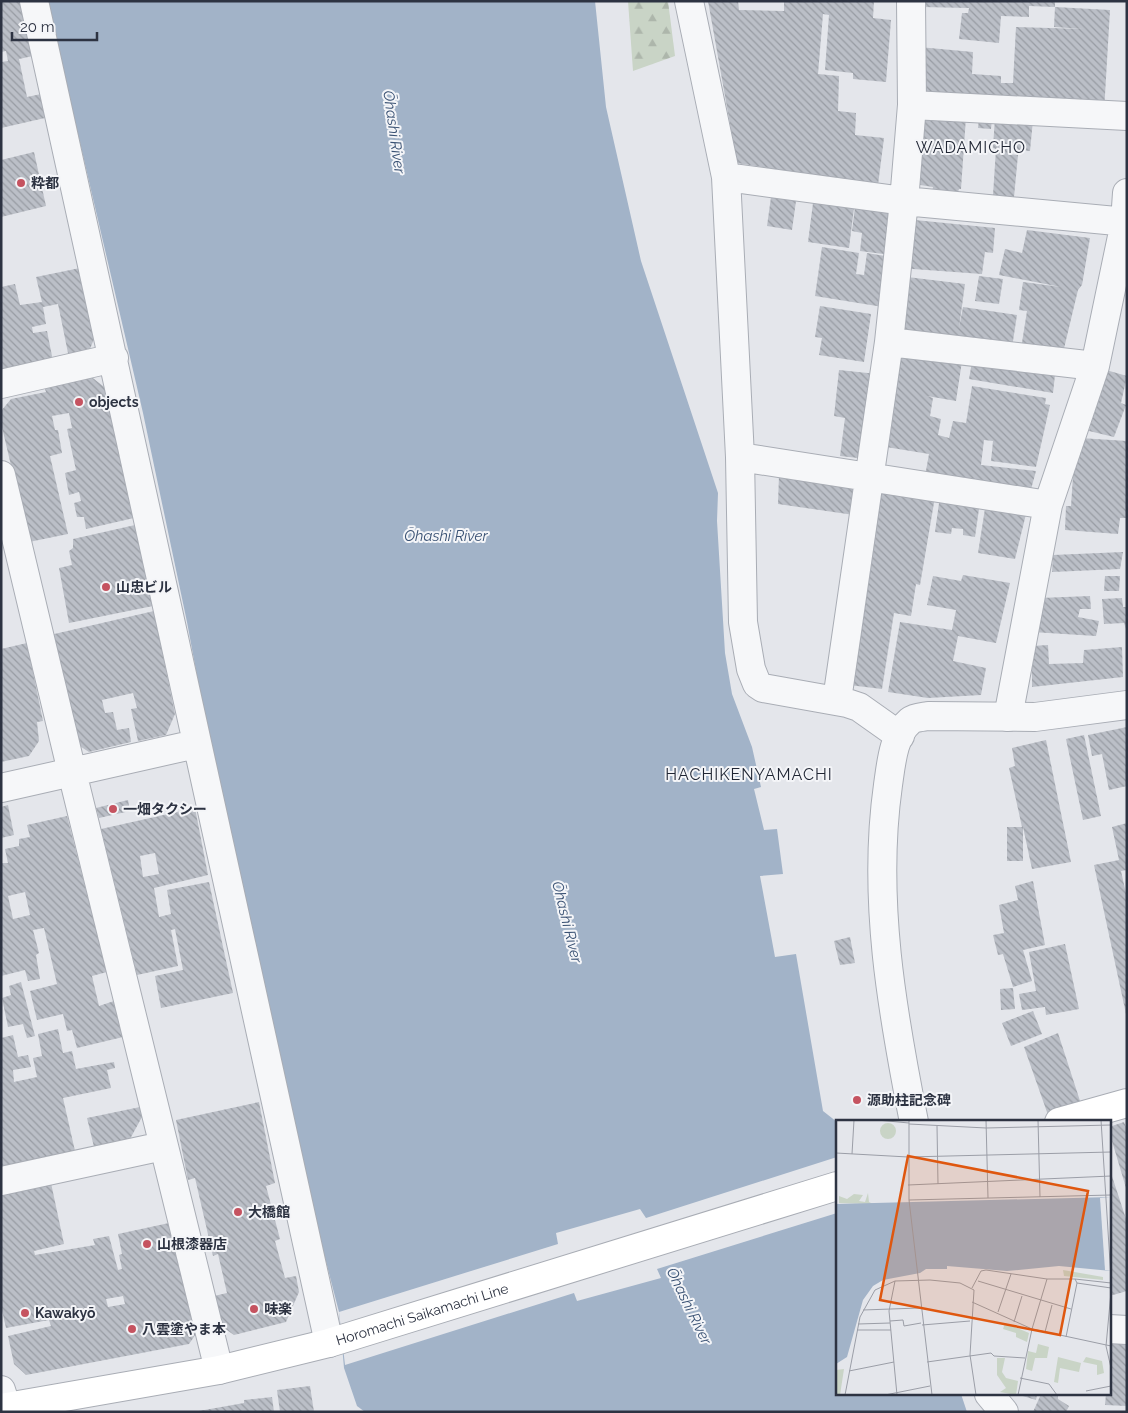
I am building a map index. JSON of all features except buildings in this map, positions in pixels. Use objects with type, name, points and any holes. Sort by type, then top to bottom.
[{"type":"main road","points":[[1067,1120],[1127,1104]]},
{"type":"main road","name":"Horomachi Saikamachi Line","points":[[5,1404],[219,1370],[340,1339],[836,1186]]},
{"type":"street","points":[[34,1],[114,358],[196,744],[340,1339]]},
{"type":"street","points":[[689,1],[726,177],[740,457],[743,622],[754,677],[763,688],[837,700],[859,708],[900,736]]},
{"type":"street","points":[[837,700],[888,342],[904,201],[912,105],[911,1]]},
{"type":"street","points":[[912,105],[1127,116]]},
{"type":"street","points":[[726,177],[904,201],[1126,222]]},
{"type":"street","points":[[1008,717],[1048,505],[1095,366],[1126,222],[1127,194]]},
{"type":"street","points":[[888,342],[1095,366]]},
{"type":"street","points":[[1,384],[114,358]]},
{"type":"street","points":[[740,457],[1048,505]]},
{"type":"street","points":[[1,475],[219,1370]]},
{"type":"street","points":[[914,1120],[888,976],[882,900],[883,830],[886,801],[890,768],[900,736],[912,720],[928,716],[1035,718],[1127,705]]},
{"type":"street","points":[[1,788],[196,744]]},
{"type":"street","points":[[1,1181],[163,1146]]},
{"type":"street","points":[[1110,1329],[1127,1330]]},
{"type":"street","points":[[991,1396],[1004,1412]]},
{"type":"green space","points":[[628,1],[668,1],[675,56],[633,71]]},
{"type":"water","name":"Ōhashi River","points":[[47,1],[595,1],[606,107],[641,261],[718,493],[717,521],[725,653],[732,694],[752,747],[761,787],[754,789],[764,830],[777,829],[783,874],[760,876],[775,957],[796,954],[823,1111],[836,1121],[836,1396],[962,1396],[967,1412],[365,1412],[357,1406],[344,1368],[339,1312],[306,1184],[216,778],[187,622],[143,413]]},
{"type":"pier","points":[[836,1157],[836,1213],[657,1269],[661,1278],[577,1301],[574,1293],[345,1365],[339,1312],[558,1244],[556,1233],[640,1209],[646,1218]]},
{"type":"place","name":"粋都","points":[[21,183]]},
{"type":"place","name":"objects","points":[[79,402]]},
{"type":"place","name":"山忠ビル","points":[[106,587]]},
{"type":"place","name":"一畑タクシー","points":[[113,809]]},
{"type":"place","name":"源助柱記念碑","points":[[857,1100]]},
{"type":"place","name":"大橋館","points":[[238,1212]]},
{"type":"place","name":"山根漆器店","points":[[147,1244]]},
{"type":"place","name":"味楽","points":[[254,1309]]},
{"type":"place","name":"Kawakyō","points":[[25,1313]]},
{"type":"place","name":"八雲塗やま本","points":[[132,1329]]},
{"type":"district","name":"WADAMICHO","points":[[971,147]]},
{"type":"district","name":"HACHIKENYAMACHI","points":[[749,774]]}]
